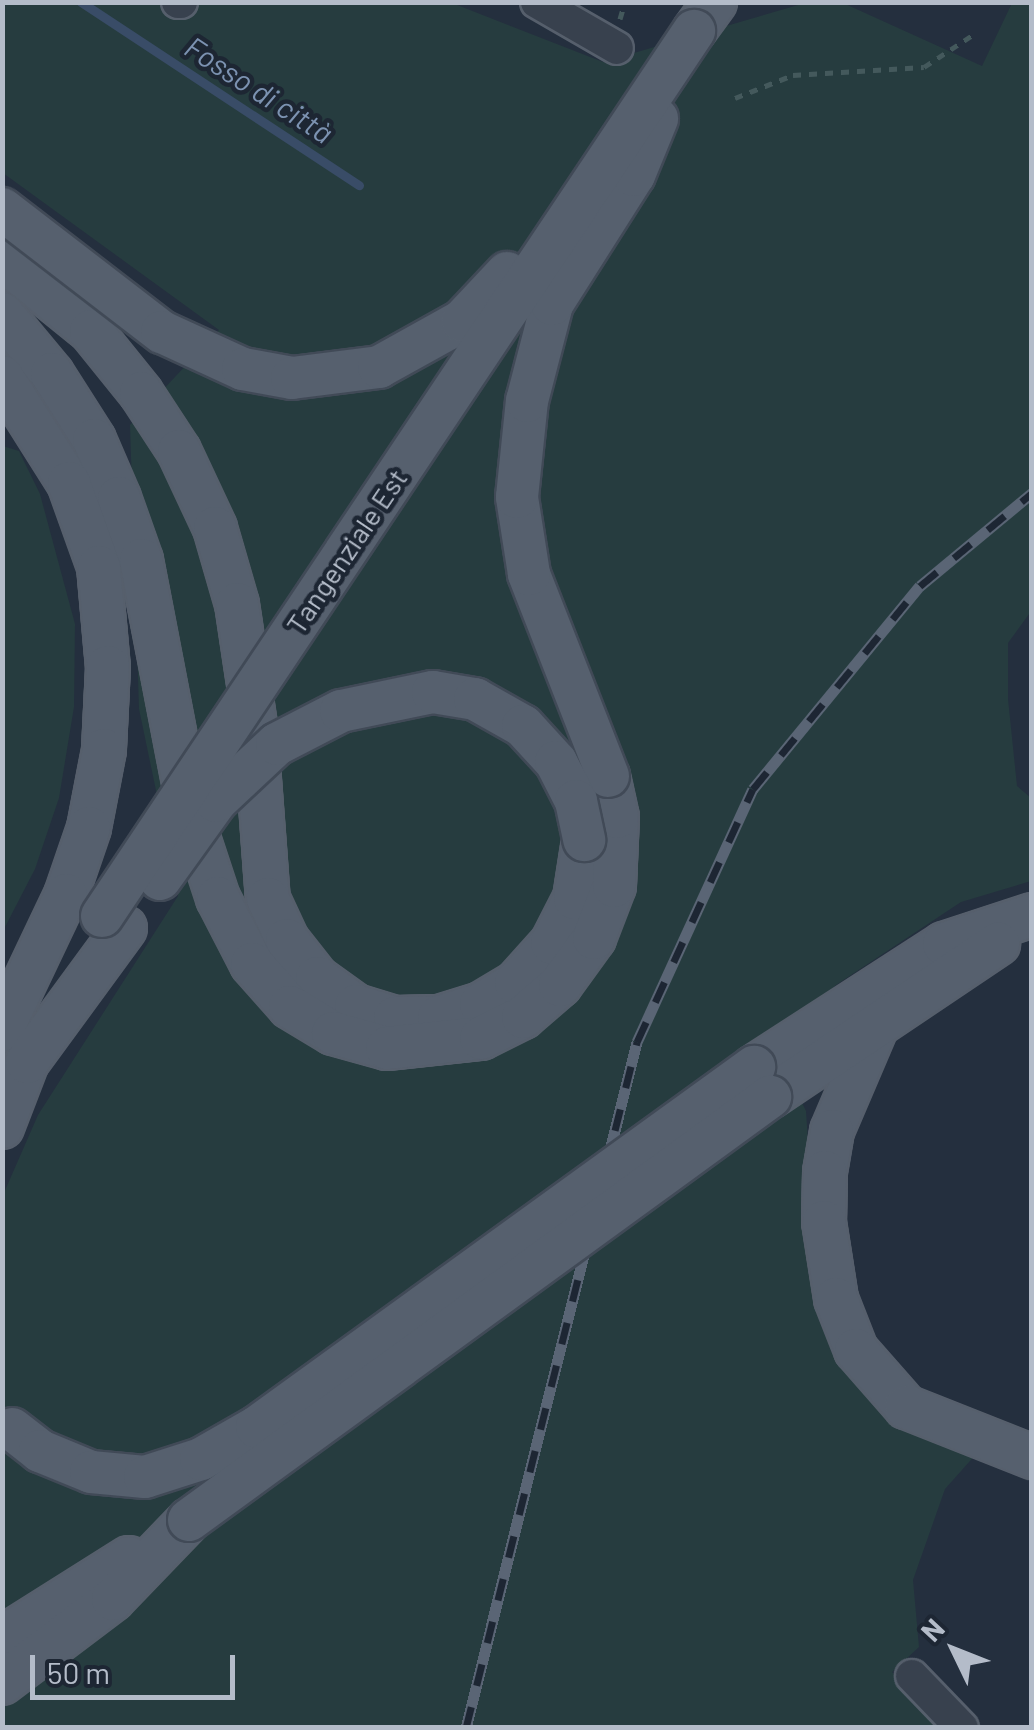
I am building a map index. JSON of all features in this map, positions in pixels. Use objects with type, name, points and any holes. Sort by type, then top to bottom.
[{"type":"main road","points":[[2,209],[162,332],[198,352],[292,378],[379,367],[462,321],[704,17]]},
{"type":"main road","points":[[2,314],[52,374],[94,440],[119,498],[141,560],[189,810],[218,898],[252,964],[290,1007],[333,1033],[387,1048],[481,1038],[523,1017],[560,985],[594,938],[614,886],[617,817],[608,776],[530,574],[517,497],[527,401],[552,304],[634,175],[704,17]]},
{"type":"main road","name":"Tangenziale Est","points":[[2,1114],[15,1046],[98,913],[704,17]]},
{"type":"main road","points":[[2,260],[92,332],[141,393],[179,452],[215,528],[238,604],[255,724],[257,760],[258,778],[262,852],[268,898],[287,940],[317,978],[356,1006],[396,1018],[438,1017],[481,1004],[516,983],[552,944],[575,898],[584,840],[576,802],[556,762],[523,726],[476,700],[432,692],[389,697],[341,711],[277,744],[265,756],[253,767],[216,801],[98,913]]},
{"type":"main road","points":[[2,377],[69,483],[99,567],[108,666],[104,750],[89,828],[98,913]]},
{"type":"main road","points":[[7,1423],[40,1451],[91,1472],[145,1477],[201,1460],[258,1428],[762,1082],[878,1023],[1032,918]]},
{"type":"main road","points":[[2,1638],[189,1520],[944,944],[1032,918]]},
{"type":"main road","points":[[878,1023],[832,1131],[824,1222],[836,1298],[856,1350],[906,1407],[1032,1457]]},
{"type":"main road","points":[[2,1127],[15,1046]]},
{"type":"main road","points":[[2,1683],[113,1600],[189,1520]]},
{"type":"street","points":[[537,2],[617,48]]},
{"type":"street","points":[[912,1676],[962,1728]]},
{"type":"path","points":[[735,98],[793,76],[924,67],[974,34]]},
{"type":"green space","points":[[3,3],[452,3],[603,62],[805,3],[843,3],[982,66],[1012,3],[1031,3],[1032,610],[1008,643],[1008,699],[1017,786],[1031,798],[1031,881],[961,902],[836,985],[799,1022],[787,1072],[806,1111],[819,1312],[978,1452],[945,1489],[913,1580],[919,1647],[892,1672],[940,1727],[3,1728],[3,1195],[38,1115],[178,896],[139,709],[130,425],[219,330],[3,173]]},
{"type":"green space","points":[[3,446],[19,451],[40,494],[75,624],[74,707],[59,798],[35,869],[3,931]]},
{"type":"waterway","name":"Fosso di città","points":[[81,2],[359,185]]},
{"type":"railway","points":[[466,1728],[637,1042],[753,789],[920,586],[1032,493]]}]
